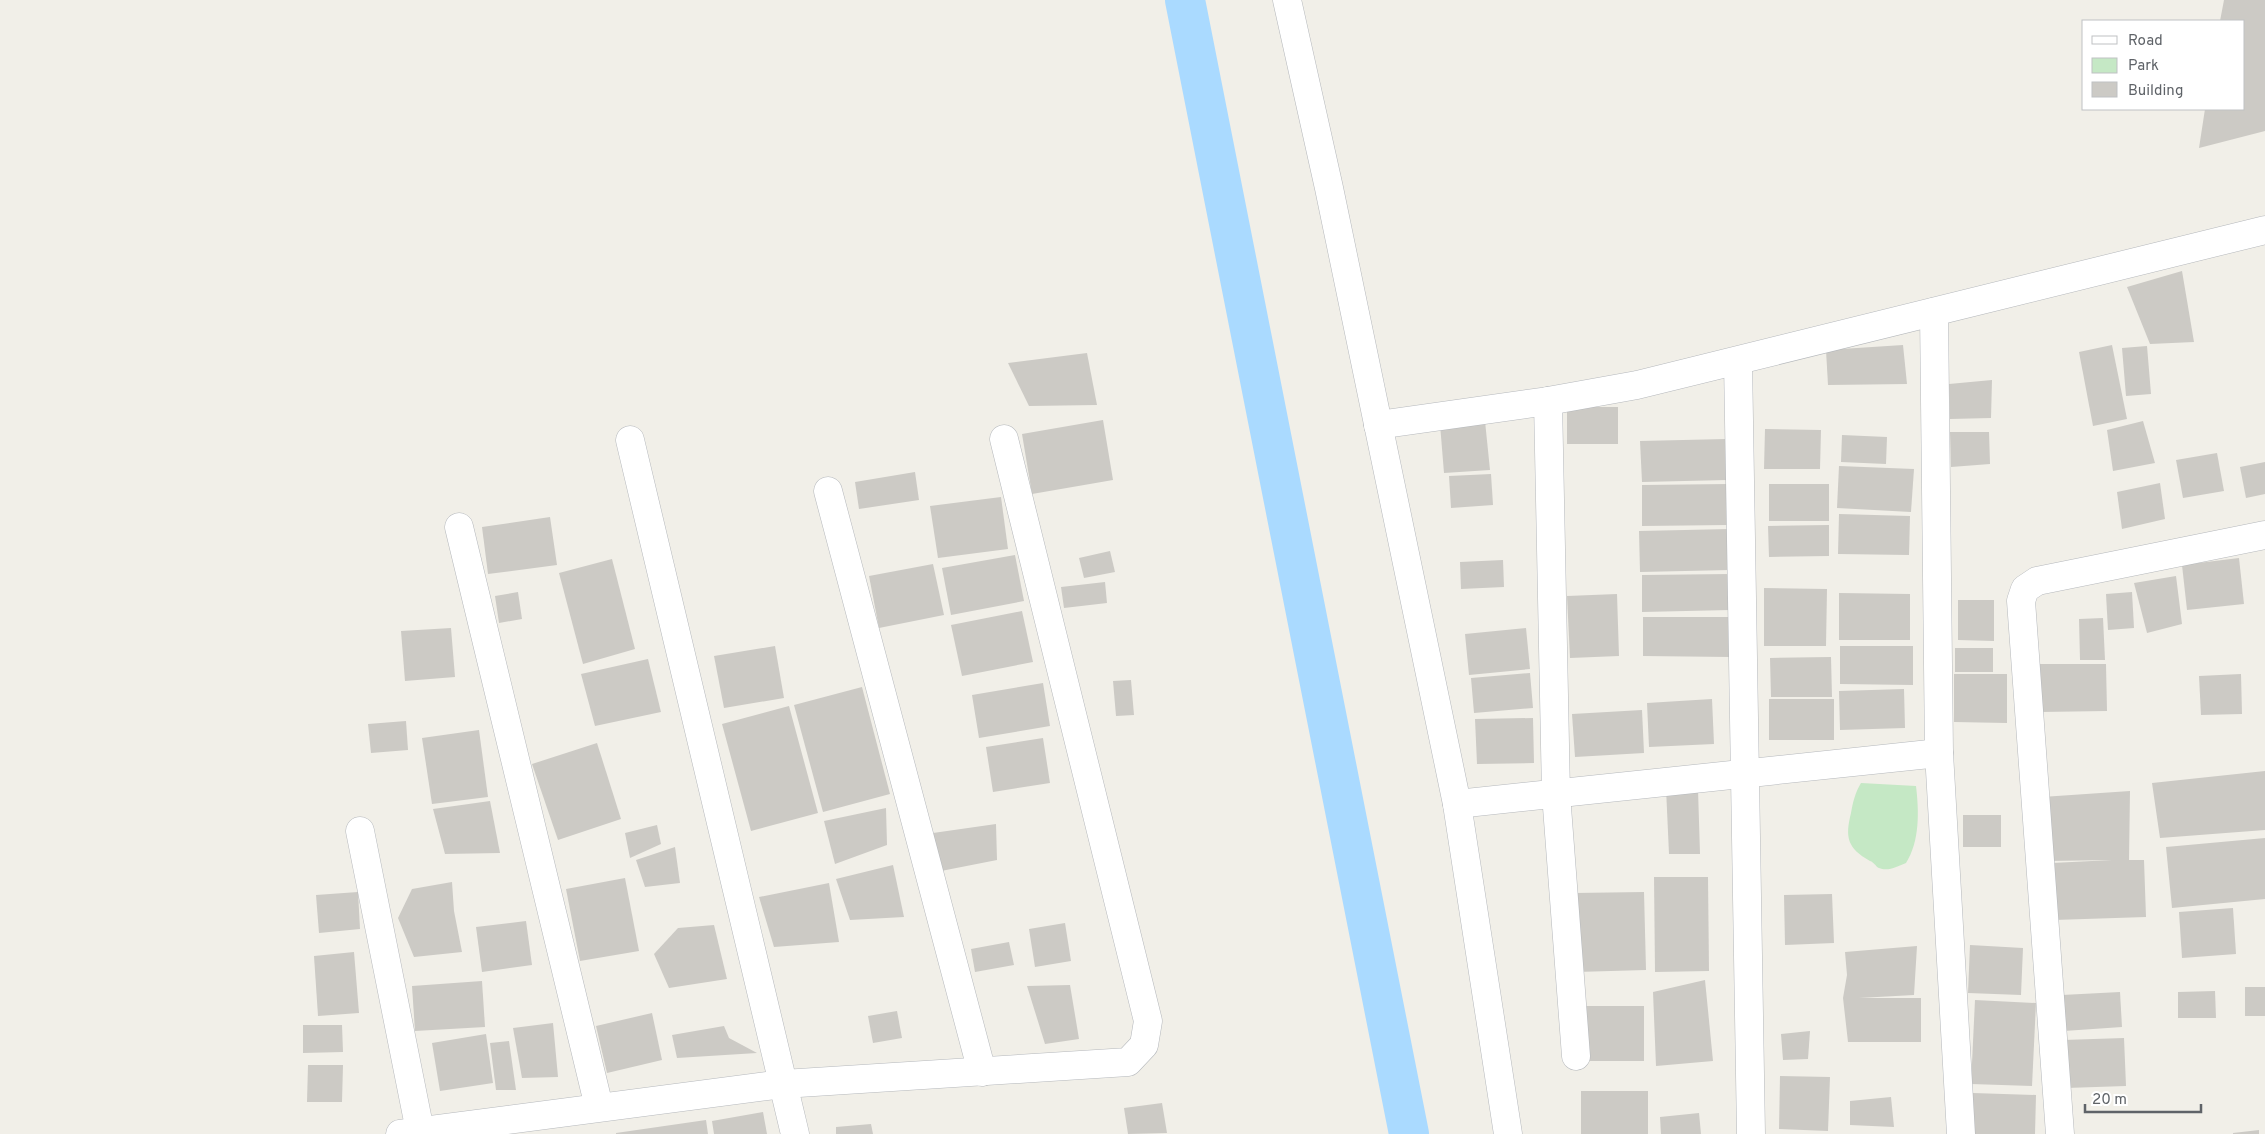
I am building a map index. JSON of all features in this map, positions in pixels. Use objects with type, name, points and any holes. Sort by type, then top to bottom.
[{"type":"street","points":[[1287,0],[1457,804],[1508,1134]]},
{"type":"street","points":[[1378,425],[1548,401],[1637,386],[2265,230]]},
{"type":"street","points":[[1934,312],[1939,753],[1961,1134]]},
{"type":"street","points":[[1738,360],[1751,1134]]},
{"type":"street","points":[[1548,401],[1556,794],[1576,1056]]},
{"type":"street","points":[[360,831],[410,1133],[783,1084],[1128,1062],[1144,1045],[1148,1021],[1004,439]]},
{"type":"street","points":[[630,440],[795,1134]]},
{"type":"street","points":[[828,491],[982,1072]]},
{"type":"street","points":[[459,527],[599,1108]]},
{"type":"street","points":[[2060,1134],[2021,601],[2025,589],[2037,581],[2265,535]]},
{"type":"street","points":[[1457,804],[1744,772],[1939,753]]},
{"type":"green space","points":[[1861,783],[1916,786],[1918,816],[1916,836],[1911,854],[1906,863],[1893,868],[1882,869],[1862,856],[1852,846],[1848,835],[1849,821],[1854,798]]},
{"type":"building","points":[[2224,0],[2265,0],[2265,131],[2199,148],[2205,110],[2245,110],[2245,20],[2220,20]]},
{"type":"building","points":[[2182,271],[2194,342],[2150,344],[2127,287]]},
{"type":"building","points":[[1903,345],[1907,384],[1828,385],[1826,350]]},
{"type":"building","points":[[2112,345],[2127,419],[2093,426],[2079,352]]},
{"type":"building","points":[[2147,346],[2151,394],[2126,396],[2122,348]]},
{"type":"building","points":[[1087,353],[1097,405],[1029,406],[1008,363]]},
{"type":"building","points":[[1992,380],[1991,418],[1950,419],[1949,384]]},
{"type":"building","points":[[1567,407],[1618,407],[1618,444],[1567,444]]},
{"type":"building","points":[[1103,420],[1113,480],[1032,494],[1022,434]]},
{"type":"building","points":[[1485,421],[1490,470],[1444,473],[1440,424]]},
{"type":"building","points":[[2143,421],[2155,463],[2113,471],[2107,430]]},
{"type":"building","points":[[1765,429],[1821,430],[1820,469],[1764,469]]},
{"type":"building","points":[[1950,432],[1989,432],[1990,464],[1951,467]]},
{"type":"building","points":[[1842,435],[1887,437],[1886,464],[1841,462]]},
{"type":"building","points":[[1726,439],[1727,480],[1642,482],[1640,441]]},
{"type":"building","points":[[2217,453],[2224,491],[2183,498],[2176,460]]},
{"type":"building","points":[[2265,462],[2265,494],[2246,498],[2240,467]]},
{"type":"building","points":[[1839,466],[1914,469],[1911,512],[1837,508]]},
{"type":"building","points":[[915,472],[919,500],[859,509],[855,482]]},
{"type":"building","points":[[1491,474],[1493,505],[1451,508],[1449,476]]},
{"type":"building","points":[[2160,483],[2165,519],[2122,529],[2117,492]]},
{"type":"building","points":[[1728,484],[1728,525],[1642,526],[1642,485]]},
{"type":"building","points":[[1769,484],[1829,484],[1829,521],[1769,521]]},
{"type":"building","points":[[1001,497],[1008,549],[938,558],[930,506]]},
{"type":"building","points":[[1839,514],[1910,516],[1909,555],[1838,554]]},
{"type":"building","points":[[550,517],[557,565],[488,574],[482,527]]},
{"type":"building","points":[[1829,525],[1829,556],[1769,557],[1768,526]]},
{"type":"building","points":[[1730,529],[1730,570],[1640,572],[1639,531]]},
{"type":"building","points":[[1110,551],[1115,572],[1084,578],[1079,558]]},
{"type":"building","points":[[1015,555],[1024,601],[951,615],[942,568]]},
{"type":"building","points":[[2239,558],[2244,604],[2187,610],[2182,565]]},
{"type":"building","points":[[612,559],[635,649],[583,664],[559,573]]},
{"type":"building","points":[[1503,560],[1504,587],[1461,589],[1460,562]]},
{"type":"building","points":[[933,564],[944,615],[879,628],[869,576]]},
{"type":"building","points":[[1730,574],[1730,610],[1642,612],[1642,575]]},
{"type":"building","points":[[2176,576],[2182,624],[2147,633],[2134,583]]},
{"type":"building","points":[[1105,582],[1107,603],[1064,608],[1061,587]]},
{"type":"building","points":[[1764,588],[1827,589],[1826,646],[1764,646]]},
{"type":"building","points":[[518,592],[522,619],[499,623],[495,596]]},
{"type":"building","points":[[2132,592],[2134,628],[2108,630],[2106,594]]},
{"type":"building","points":[[1839,593],[1910,594],[1910,640],[1839,640]]},
{"type":"building","points":[[1617,594],[1619,656],[1570,658],[1567,596]]},
{"type":"building","points":[[1958,600],[1994,600],[1994,641],[1958,640]]},
{"type":"building","points":[[1022,611],[1033,662],[962,676],[951,625]]},
{"type":"building","points":[[1643,617],[1730,617],[1730,657],[1643,656]]},
{"type":"building","points":[[2103,618],[2105,660],[2080,660],[2079,619]]},
{"type":"building","points":[[451,628],[455,677],[405,681],[401,631]]},
{"type":"building","points":[[1526,628],[1530,669],[1469,675],[1465,634]]},
{"type":"building","points":[[775,646],[784,698],[724,708],[714,656]]},
{"type":"building","points":[[1840,646],[1913,646],[1913,685],[1840,684]]},
{"type":"building","points":[[1955,648],[1993,648],[1993,672],[1955,672]]},
{"type":"building","points":[[1831,657],[1832,697],[1771,697],[1770,658]]},
{"type":"building","points":[[648,659],[661,712],[595,726],[581,674]]},
{"type":"building","points":[[2040,664],[2106,664],[2107,711],[2040,712]]},
{"type":"building","points":[[1530,673],[1533,708],[1474,713],[1471,678]]},
{"type":"building","points":[[1954,674],[2007,674],[2007,723],[1954,722]]},
{"type":"building","points":[[2241,674],[2242,714],[2201,715],[2199,676]]},
{"type":"building","points":[[1131,680],[1134,715],[1116,716],[1113,681]]},
{"type":"building","points":[[1043,683],[1050,726],[979,738],[972,695]]},
{"type":"building","points":[[862,687],[890,794],[823,812],[794,705]]},
{"type":"building","points":[[1904,689],[1905,728],[1840,730],[1839,691]]},
{"type":"building","points":[[1712,699],[1714,744],[1649,747],[1647,703]]},
{"type":"building","points":[[1769,699],[1834,699],[1834,740],[1769,740]]},
{"type":"building","points":[[789,706],[818,813],[751,831],[722,724]]},
{"type":"building","points":[[1642,710],[1644,753],[1575,757],[1572,714]]},
{"type":"building","points":[[1533,718],[1534,763],[1477,764],[1475,719]]},
{"type":"building","points":[[406,721],[408,750],[371,753],[368,724]]},
{"type":"building","points":[[479,730],[488,797],[432,804],[422,738]]},
{"type":"building","points":[[1043,738],[1050,783],[993,792],[986,747]]},
{"type":"building","points":[[597,743],[621,819],[558,840],[532,764]]},
{"type":"building","points":[[2265,771],[2265,830],[2160,838],[2152,783]]},
{"type":"building","points":[[1666,788],[1698,790],[1700,854],[1669,854]]},
{"type":"building","points":[[2130,791],[2129,860],[2144,860],[2146,917],[2054,920],[2052,863],[2112,860],[2048,861],[2042,797]]},
{"type":"building","points":[[490,801],[500,853],[445,854],[433,809]]},
{"type":"building","points":[[886,808],[887,845],[835,864],[824,821]]},
{"type":"building","points":[[1963,815],[2001,815],[2001,847],[1963,847]]},
{"type":"building","points":[[996,824],[997,860],[936,872],[933,833]]},
{"type":"building","points":[[657,825],[661,844],[630,858],[625,833]]},
{"type":"building","points":[[2265,838],[2265,899],[2172,908],[2166,847]]},
{"type":"building","points":[[675,847],[680,883],[645,887],[636,860]]},
{"type":"building","points":[[893,865],[904,917],[850,920],[836,879]]},
{"type":"building","points":[[1654,877],[1708,877],[1709,971],[1655,972]]},
{"type":"building","points":[[625,878],[639,951],[580,961],[566,889]]},
{"type":"building","points":[[452,882],[454,911],[462,952],[414,957],[398,918],[412,889]]},
{"type":"building","points":[[829,883],[839,942],[774,947],[759,897]]},
{"type":"building","points":[[358,892],[360,929],[319,933],[316,895]]},
{"type":"building","points":[[1644,892],[1646,970],[1576,972],[1574,893]]},
{"type":"building","points":[[1832,894],[1834,943],[1785,945],[1784,895]]},
{"type":"building","points":[[2233,908],[2236,954],[2182,958],[2179,912]]},
{"type":"building","points":[[526,921],[532,965],[482,972],[476,927]]},
{"type":"building","points":[[1065,923],[1071,961],[1035,967],[1029,929]]},
{"type":"building","points":[[714,925],[727,979],[669,988],[654,954],[678,928]]},
{"type":"building","points":[[1009,942],[1014,965],[975,972],[971,949]]},
{"type":"building","points":[[1970,945],[2023,948],[2021,995],[1968,993]]},
{"type":"building","points":[[1917,946],[1914,995],[1859,998],[1921,998],[1921,1042],[1848,1042],[1843,998],[1847,975],[1845,952]]},
{"type":"building","points":[[354,952],[359,1013],[318,1016],[314,956]]},
{"type":"building","points":[[1705,980],[1713,1061],[1656,1066],[1653,992]]},
{"type":"building","points":[[482,981],[485,1027],[415,1031],[412,986]]},
{"type":"building","points":[[1070,985],[1079,1039],[1045,1044],[1027,986]]},
{"type":"building","points":[[2245,987],[2265,987],[2265,1016],[2245,1016]]},
{"type":"building","points":[[2215,991],[2216,1018],[2178,1018],[2178,992]]},
{"type":"building","points":[[2120,992],[2122,1027],[2064,1031],[2062,995]]},
{"type":"building","points":[[1975,1000],[2036,1003],[2032,1086],[1971,1084]]},
{"type":"building","points":[[1585,1006],[1644,1006],[1644,1061],[1585,1061]]},
{"type":"building","points":[[897,1011],[902,1038],[873,1043],[868,1016]]},
{"type":"building","points":[[652,1013],[662,1060],[607,1073],[596,1026]]},
{"type":"building","points":[[553,1023],[558,1077],[522,1078],[513,1028]]},
{"type":"building","points":[[303,1025],[342,1025],[343,1052],[303,1053]]},
{"type":"building","points":[[724,1026],[729,1038],[757,1053],[677,1058],[672,1035]]},
{"type":"building","points":[[1810,1031],[1808,1059],[1783,1060],[1781,1034]]},
{"type":"building","points":[[486,1034],[493,1083],[440,1091],[432,1043]]},
{"type":"building","points":[[2124,1038],[2126,1086],[2066,1088],[2063,1040]]},
{"type":"building","points":[[509,1041],[516,1090],[496,1090],[490,1043]]},
{"type":"building","points":[[308,1065],[343,1065],[342,1102],[307,1102]]},
{"type":"building","points":[[1780,1076],[1830,1077],[1828,1131],[1779,1129]]},
{"type":"building","points":[[1581,1091],[1648,1091],[1648,1134],[1581,1134]]},
{"type":"building","points":[[1973,1093],[2036,1095],[2035,1134],[1972,1134]]},
{"type":"building","points":[[1891,1097],[1894,1127],[1850,1125],[1850,1101]]},
{"type":"building","points":[[1162,1103],[1167,1133],[1128,1134],[1124,1108]]},
{"type":"building","points":[[763,1112],[767,1134],[714,1134],[712,1121]]},
{"type":"building","points":[[1699,1113],[1701,1134],[1661,1134],[1660,1117]]},
{"type":"building","points":[[706,1120],[708,1134],[616,1134],[616,1133]]},
{"type":"building","points":[[871,1124],[873,1134],[836,1134],[836,1127]]},
{"type":"building","points":[[2259,1130],[2259,1134],[2233,1134],[2233,1133]]},
{"type":"waterway","points":[[1185,0],[1409,1134]]}]
